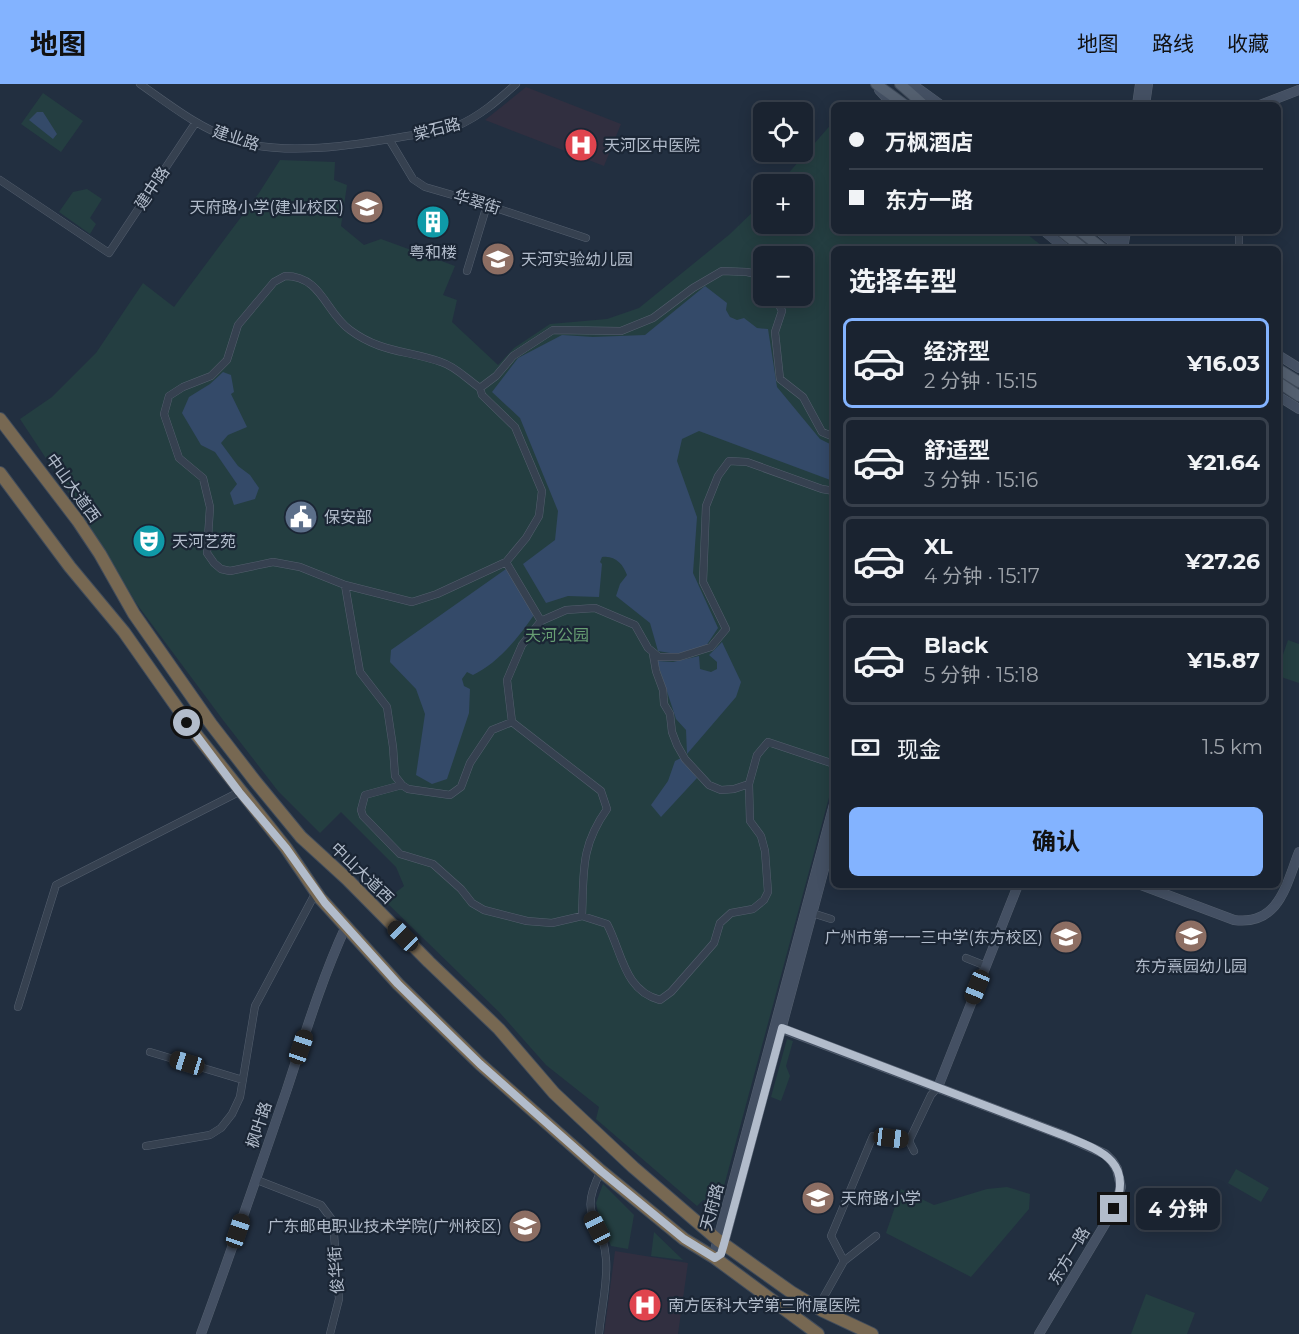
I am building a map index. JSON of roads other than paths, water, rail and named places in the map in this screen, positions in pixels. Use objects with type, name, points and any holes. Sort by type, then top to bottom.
[{"type":"highway","name":"中山大道西","points":[[0,419],[90,538],[134,614],[211,724],[309,845],[347,879],[499,1029],[544,1082],[633,1167],[721,1242],[791,1292],[818,1309],[872,1334]]},
{"type":"highway","points":[[0,473],[74,572],[124,632],[195,733],[239,792],[286,848],[316,892],[398,984],[480,1064],[601,1171],[684,1239],[715,1258],[818,1334]]},
{"type":"main road","points":[[875,84],[901,102]]},
{"type":"main road","points":[[900,84],[921,102]]},
{"type":"main road","points":[[1065,234],[1080,246]]},
{"type":"main road","points":[[1084,234],[1099,246]]},
{"type":"main road","points":[[1281,371],[1299,382]]},
{"type":"main road","points":[[1281,384],[1299,396]]},
{"type":"street","name":"建业路","points":[[140,84],[212,132],[237,141],[265,147],[345,145]]},
{"type":"street","name":"棠石路","points":[[345,145],[455,127],[484,112],[516,84]]},
{"type":"street","points":[[875,84],[890,102]]},
{"type":"street","points":[[912,84],[937,102]]},
{"type":"street","points":[[1137,102],[1140,84]]},
{"type":"street","points":[[1145,102],[1148,84]]},
{"type":"street","points":[[1268,102],[1299,90]]},
{"type":"street","name":"建中路","points":[[0,180],[109,253],[196,122]]},
{"type":"street","name":"华翠街","points":[[389,139],[413,179],[425,187],[488,205],[586,238]]},
{"type":"street","points":[[467,271],[488,205]]},
{"type":"street","points":[[1048,234],[1062,246]]},
{"type":"street","points":[[1102,234],[1116,246]]},
{"type":"street","points":[[480,388],[496,376],[513,356],[553,330],[621,331],[653,318],[693,288],[722,271],[753,273]]},
{"type":"street","points":[[285,276],[298,276],[313,285],[347,328],[372,345],[443,362],[480,388],[482,395],[515,427],[542,491],[539,516],[526,538],[506,562],[437,594],[412,602],[345,585],[300,567],[273,562],[230,571],[221,569],[207,553],[210,507],[203,478],[179,458],[164,414],[169,396],[183,387],[211,376],[227,360],[238,325],[274,282],[285,276]]},
{"type":"street","points":[[780,306],[782,311],[775,332],[780,379],[804,397],[822,432],[831,436]]},
{"type":"street","points":[[1281,357],[1299,368]]},
{"type":"street","points":[[1281,398],[1299,409]]},
{"type":"street","points":[[653,654],[659,657],[679,657],[711,647],[726,629],[703,582],[706,506],[718,476],[729,462],[747,462],[831,490]]},
{"type":"street","points":[[506,562],[541,621]]},
{"type":"street","points":[[345,585],[360,672],[387,707],[395,776],[402,785],[408,789],[450,795],[461,787],[470,763],[492,730],[512,722]]},
{"type":"street","points":[[582,916],[585,854],[595,827],[607,809],[601,791],[512,722],[507,680],[522,645],[541,621],[566,610],[595,608],[635,625],[653,654],[663,690],[664,704],[670,714],[672,732],[685,759],[709,785],[721,790],[749,784]]},
{"type":"street","points":[[402,785],[365,795],[361,810],[363,816],[400,854],[433,864],[461,889],[472,903],[495,914],[527,921],[552,923],[582,916],[608,924],[624,968],[636,986],[649,997],[660,1000],[671,992],[714,943],[720,923],[731,914],[753,909],[764,900],[768,892],[765,851],[761,836],[750,820],[749,784],[757,755],[768,742],[831,763]]},
{"type":"street","points":[[18,1007],[56,885],[239,792]]},
{"type":"street","name":"天府路","points":[[779,1027],[831,816]]},
{"type":"street","name":"天府路","points":[[715,1258],[721,1254],[721,1242],[831,843]]},
{"type":"street","points":[[1149,888],[1245,922],[1261,918],[1272,910],[1279,900],[1299,852]]},
{"type":"street","points":[[909,1141],[931,1095],[938,1087],[1017,888]]},
{"type":"street","points":[[146,1146],[210,1135],[221,1128],[240,1097],[255,1005],[316,892]]},
{"type":"street","points":[[812,913],[831,920]]},
{"type":"street","name":"枫叶路","points":[[201,1334],[257,1180],[335,948],[346,926]]},
{"type":"street","points":[[966,958],[986,966]]},
{"type":"street","name":"东方一路","points":[[779,1027],[938,1087],[1105,1154],[1117,1169],[1121,1187],[1114,1209],[1039,1334]]},
{"type":"street","points":[[150,1052],[243,1080]]},
{"type":"street","points":[[843,1262],[831,1236],[873,1136],[909,1141]]},
{"type":"street","points":[[909,1141],[914,1151]]},
{"type":"street","points":[[599,1334],[606,1262],[601,1238],[589,1209],[591,1194],[601,1171]]},
{"type":"street","name":"俊华街","points":[[257,1180],[321,1205],[333,1221],[339,1299],[330,1334]]},
{"type":"street","points":[[818,1309],[843,1262],[876,1236]]},
{"type":"water","points":[[37,112],[43,112],[57,134],[53,139],[29,120]]},
{"type":"water","points":[[705,286],[727,303],[726,310],[730,317],[737,320],[744,318],[757,328],[768,329],[777,387],[820,439],[831,444],[831,480],[699,431],[682,439],[677,461],[697,517],[693,573],[718,628],[706,646],[676,654],[658,651],[650,623],[616,596],[620,584],[627,575],[621,564],[611,557],[602,557],[600,562],[602,564],[599,597],[568,596],[546,603],[523,564],[555,540],[558,511],[520,418],[492,392],[518,358],[562,335],[593,337],[645,335]]},
{"type":"water","points":[[223,372],[231,375],[234,392],[231,394],[247,427],[228,435],[221,443],[238,466],[250,475],[259,488],[255,499],[234,505],[230,493],[237,484],[215,452],[201,445],[182,413],[189,397],[210,384]]},
{"type":"water","points":[[506,569],[534,615],[499,657],[473,675],[467,672],[462,679],[464,686],[470,689],[469,713],[447,779],[432,784],[416,775],[425,714],[416,689],[390,662],[391,650]]},
{"type":"water","points":[[722,642],[741,682],[736,697],[687,754],[686,730],[676,719],[657,661],[673,662],[699,656],[700,669],[711,672],[717,669],[717,662],[709,655]]},
{"type":"water","points":[[681,758],[697,778],[661,817],[651,805],[668,781],[675,761]]},
{"type":"place","name":"天河区中医院","points":[[581,145]]},
{"type":"place","name":"天府路小学(建业校区)","points":[[367,207]]},
{"type":"place","name":"粤和楼","points":[[433,222]]},
{"type":"place","name":"天河实验幼儿园","points":[[498,259]]},
{"type":"place","name":"保安部","points":[[301,517]]},
{"type":"place","name":"天河艺苑","points":[[149,541]]},
{"type":"place","name":"东方熹园幼儿园","points":[[1191,936]]},
{"type":"place","name":"广州市第一一三中学(东方校区)","points":[[1066,937]]},
{"type":"place","name":"天府路小学","points":[[818,1198]]},
{"type":"place","name":"广东邮电职业技术学院(广州校区)","points":[[525,1226]]},
{"type":"place","name":"南方医科大学第三附属医院","points":[[645,1305]]},
{"type":"park label","name":"天河公园","points":[[557,635]]}]
